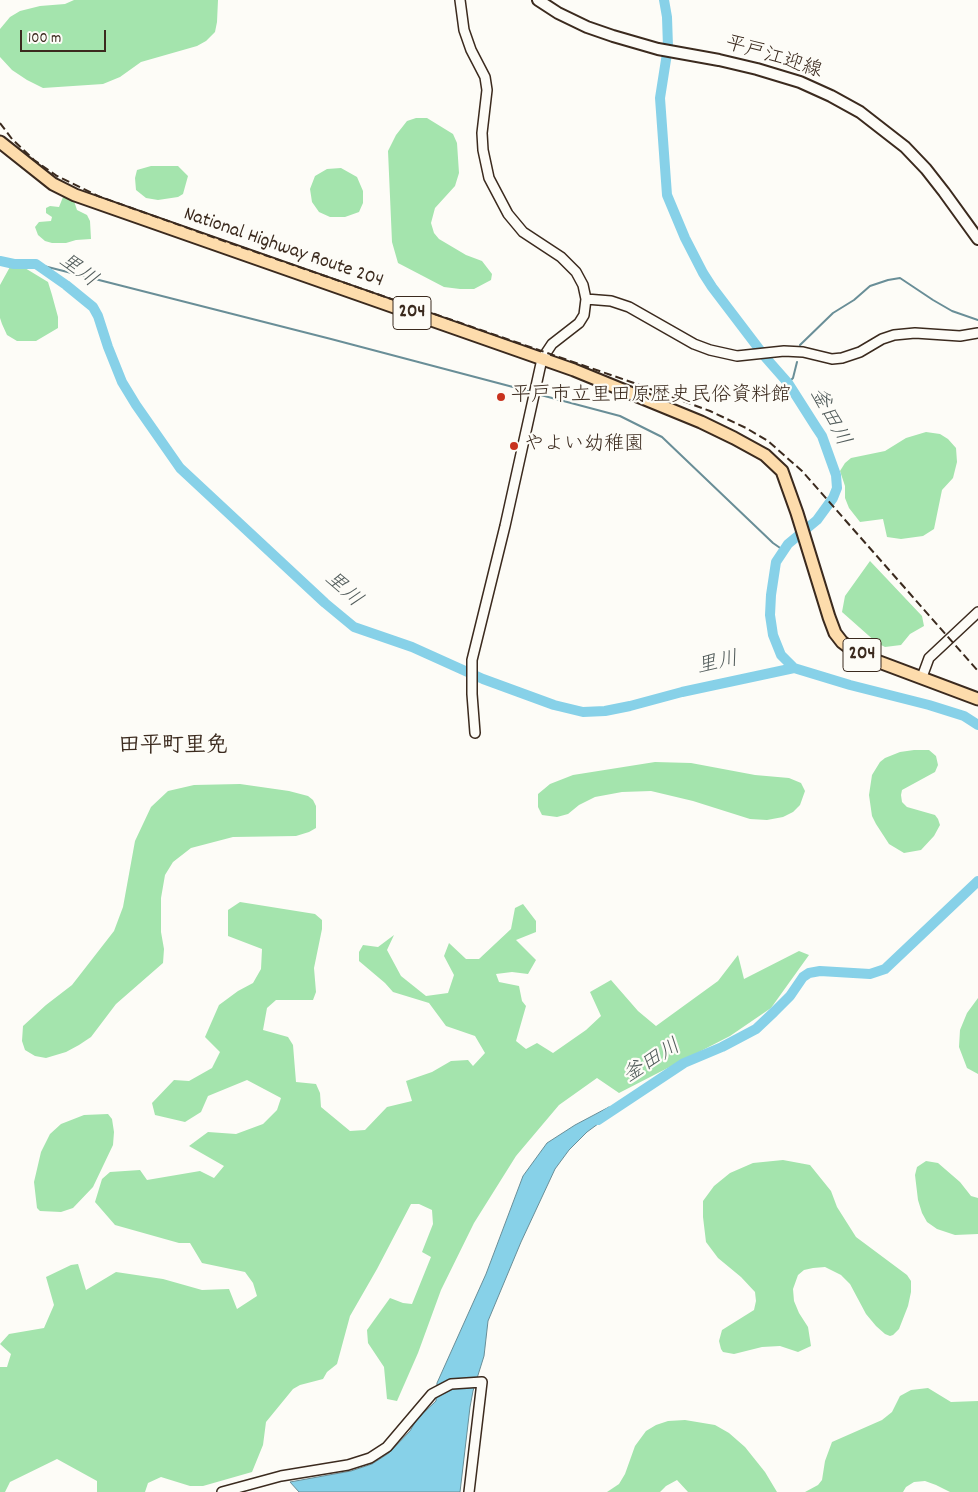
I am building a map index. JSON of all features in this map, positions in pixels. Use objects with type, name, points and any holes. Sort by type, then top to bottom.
[{"type":"highway","name":"National Highway Route 204","points":[[0,142],[53,184],[75,195],[574,370],[701,422],[765,455],[782,471],[797,513],[828,617],[835,633],[842,642],[866,657],[978,699]]},
{"type":"main road","name":"平戸江迎線","points":[[538,0],[558,13],[587,27],[658,49],[719,60],[787,77],[831,96],[860,112],[905,147],[926,169],[978,239]]},
{"type":"street","points":[[460,0],[466,37],[485,77],[487,90],[482,133],[483,150],[489,178],[508,214],[523,232],[561,257],[576,272],[583,285],[586,298],[584,315],[579,323],[552,344],[542,359],[505,526],[472,660],[472,694],[476,733]]},
{"type":"street","points":[[586,298],[611,301],[629,307],[694,344],[737,356],[771,352],[793,352],[832,359],[860,352],[882,339],[894,335],[915,333],[960,336],[978,333]]},
{"type":"street","points":[[922,677],[928,658],[978,612]]},
{"type":"street","points":[[222,1492],[281,1476],[348,1465],[370,1458],[387,1447],[432,1394],[451,1384],[476,1381],[482,1382],[469,1492]]},
{"type":"green space","points":[[74,0],[218,0],[217,22],[215,32],[206,41],[197,46],[141,62],[120,77],[103,84],[43,88],[12,70],[0,57],[0,29],[10,17],[20,11],[40,6],[65,4]]},
{"type":"green space","points":[[416,118],[427,118],[453,134],[457,143],[459,173],[455,186],[435,208],[431,223],[434,233],[439,239],[466,255],[482,261],[492,274],[491,280],[474,289],[444,287],[398,263],[392,242],[388,151],[396,135],[407,121]]},
{"type":"green space","points":[[151,166],[178,166],[188,176],[183,194],[178,197],[158,200],[146,198],[136,190],[135,178],[137,170]]},
{"type":"green space","points":[[341,168],[357,177],[363,191],[363,203],[359,212],[345,217],[330,217],[319,212],[312,202],[310,189],[315,176],[327,169]]},
{"type":"green space","points":[[63,197],[74,201],[77,210],[87,215],[90,221],[91,239],[52,243],[45,241],[38,235],[35,227],[39,222],[51,221],[52,217],[46,213],[46,208],[50,206],[59,207]]},
{"type":"green space","points":[[11,265],[20,265],[48,282],[58,317],[58,328],[36,341],[17,341],[7,335],[0,318],[0,285]]},
{"type":"green space","points":[[926,432],[940,434],[948,439],[956,448],[957,462],[953,478],[942,490],[934,529],[923,536],[901,539],[887,537],[883,519],[860,522],[849,508],[845,498],[845,486],[840,471],[851,458],[885,451],[906,438]]},
{"type":"green space","points":[[870,561],[922,616],[924,626],[910,634],[901,645],[885,647],[877,643],[842,612],[845,596]]},
{"type":"green space","points":[[929,750],[936,756],[938,765],[935,772],[902,790],[902,802],[907,807],[935,815],[940,825],[934,836],[921,850],[904,853],[889,844],[876,824],[872,816],[869,795],[872,775],[880,762],[900,752]]},
{"type":"green space","points":[[655,762],[691,763],[755,775],[789,778],[801,783],[805,791],[800,805],[793,812],[783,817],[767,820],[750,819],[693,801],[651,791],[622,792],[595,797],[579,805],[568,814],[557,817],[542,815],[538,807],[538,794],[550,784],[573,775]]},
{"type":"green space","points":[[240,784],[289,791],[308,796],[316,806],[316,828],[296,836],[233,837],[191,848],[173,862],[165,875],[161,898],[163,963],[116,1004],[91,1037],[79,1045],[66,1052],[46,1058],[35,1056],[25,1050],[22,1041],[23,1026],[72,985],[114,931],[123,907],[135,841],[151,807],[168,791],[194,785]]},
{"type":"green space","points":[[240,902],[315,914],[322,920],[314,968],[316,992],[313,1000],[276,1000],[267,1008],[263,1030],[288,1037],[293,1045],[296,1082],[316,1084],[320,1093],[321,1107],[350,1131],[365,1130],[387,1107],[412,1101],[406,1081],[432,1072],[451,1061],[468,1060],[473,1066],[485,1053],[475,1036],[446,1026],[429,1003],[393,992],[359,961],[359,952],[363,945],[378,947],[394,935],[387,950],[401,976],[426,996],[448,993],[454,975],[444,956],[449,943],[466,959],[479,959],[511,929],[515,908],[523,904],[536,921],[536,932],[516,940],[536,960],[528,974],[512,972],[496,974],[499,982],[519,986],[522,1001],[526,1006],[516,1041],[526,1049],[537,1043],[553,1053],[586,1030],[601,1016],[590,992],[611,980],[638,1011],[656,1026],[718,981],[738,955],[744,979],[799,951],[809,955],[771,1008],[730,1036],[619,1093],[597,1078],[559,1105],[516,1156],[474,1223],[441,1290],[418,1353],[397,1401],[387,1399],[384,1367],[368,1343],[367,1330],[390,1298],[412,1304],[431,1257],[422,1252],[433,1224],[432,1210],[419,1204],[411,1204],[350,1316],[337,1364],[327,1372],[323,1379],[300,1385],[293,1389],[266,1422],[263,1445],[252,1472],[203,1486],[190,1486],[161,1477],[148,1483],[145,1492],[97,1492],[97,1481],[57,1459],[10,1482],[5,1492],[0,1492],[0,1367],[7,1367],[11,1354],[0,1344],[9,1334],[44,1328],[54,1305],[46,1277],[71,1265],[78,1264],[86,1290],[116,1272],[163,1279],[202,1290],[229,1289],[237,1309],[257,1296],[253,1283],[245,1272],[202,1263],[190,1243],[179,1243],[115,1225],[95,1202],[102,1179],[110,1172],[140,1170],[147,1180],[200,1171],[214,1178],[224,1166],[189,1146],[208,1132],[236,1134],[263,1124],[277,1110],[281,1098],[247,1080],[208,1096],[201,1112],[185,1122],[155,1115],[152,1103],[174,1080],[189,1081],[212,1068],[220,1052],[205,1037],[219,1005],[253,983],[261,969],[262,949],[228,936],[228,910]]},
{"type":"green space","points":[[978,998],[978,1074],[967,1068],[959,1047],[960,1030],[967,1013]]},
{"type":"green space","points":[[108,1114],[112,1119],[113,1145],[93,1187],[73,1208],[61,1212],[40,1211],[37,1208],[34,1182],[41,1152],[50,1134],[61,1124],[84,1115]]},
{"type":"green space","points":[[783,1160],[810,1165],[831,1191],[837,1207],[856,1237],[907,1275],[911,1281],[908,1306],[899,1329],[893,1335],[885,1334],[876,1326],[866,1314],[850,1284],[841,1275],[825,1267],[804,1270],[798,1275],[793,1289],[794,1301],[808,1327],[811,1346],[798,1352],[780,1346],[762,1347],[734,1354],[723,1352],[721,1349],[719,1341],[722,1330],[754,1310],[755,1292],[741,1277],[718,1258],[706,1242],[703,1201],[714,1186],[730,1173],[753,1163]]},
{"type":"green space","points":[[926,1161],[938,1163],[960,1182],[971,1196],[978,1198],[978,1234],[955,1235],[937,1229],[927,1222],[918,1200],[915,1175],[917,1167]]},
{"type":"green space","points":[[928,1388],[951,1402],[978,1401],[978,1492],[950,1492],[925,1481],[914,1482],[906,1487],[903,1492],[805,1492],[818,1485],[822,1480],[825,1461],[832,1442],[882,1420],[892,1412],[900,1396],[911,1390]]},
{"type":"green space","points":[[685,1420],[715,1425],[729,1433],[745,1447],[765,1472],[777,1492],[688,1492],[677,1480],[660,1492],[607,1492],[619,1484],[625,1474],[635,1446],[646,1431],[668,1421]]},
{"type":"water","points":[[609,1107],[606,1118],[587,1132],[569,1150],[555,1169],[521,1242],[488,1321],[484,1356],[470,1407],[460,1492],[299,1492],[290,1482],[351,1471],[372,1464],[389,1453],[410,1431],[417,1419],[436,1401],[437,1383],[486,1274],[523,1176],[547,1143],[575,1125]]},
{"type":"waterway","name":"釜田川","points":[[664,0],[667,17],[668,47],[660,98],[667,195],[685,238],[703,273],[766,358],[788,383],[822,436],[836,475],[837,488],[833,498],[817,520],[788,544],[776,562],[770,615],[773,635],[781,655],[794,668],[850,685],[929,705],[964,716],[978,725]]},
{"type":"waterway","name":"里川","points":[[0,261],[14,264],[36,264],[93,307],[122,382],[180,468],[325,603],[354,627],[412,647],[483,679],[554,705],[583,712],[605,711],[630,706],[682,692],[794,668]]},
{"type":"waterway","points":[[36,264],[532,392]]},
{"type":"waterway","points":[[800,345],[833,313],[854,300],[870,286],[900,278],[952,311],[978,320]]},
{"type":"waterway","points":[[788,383],[793,378],[797,362]]},
{"type":"waterway","points":[[537,394],[620,416],[662,437],[773,543],[783,550]]},
{"type":"waterway","name":"釜田川","points":[[598,1120],[684,1063],[722,1047],[756,1029],[790,996],[803,977],[809,973],[820,971],[870,974],[885,969],[978,881]]},
{"type":"railway","points":[[0,123],[12,139],[34,160],[57,176],[98,196],[634,383],[710,411],[746,428],[768,441],[802,471],[978,671]]},
{"type":"place","name":"平戸市立里田原歴史民俗資料館","points":[[501,397]]},
{"type":"place","name":"やよい幼稚園","points":[[514,446]]},
{"type":"district","name":"田平町里免","points":[[173,748]]}]
